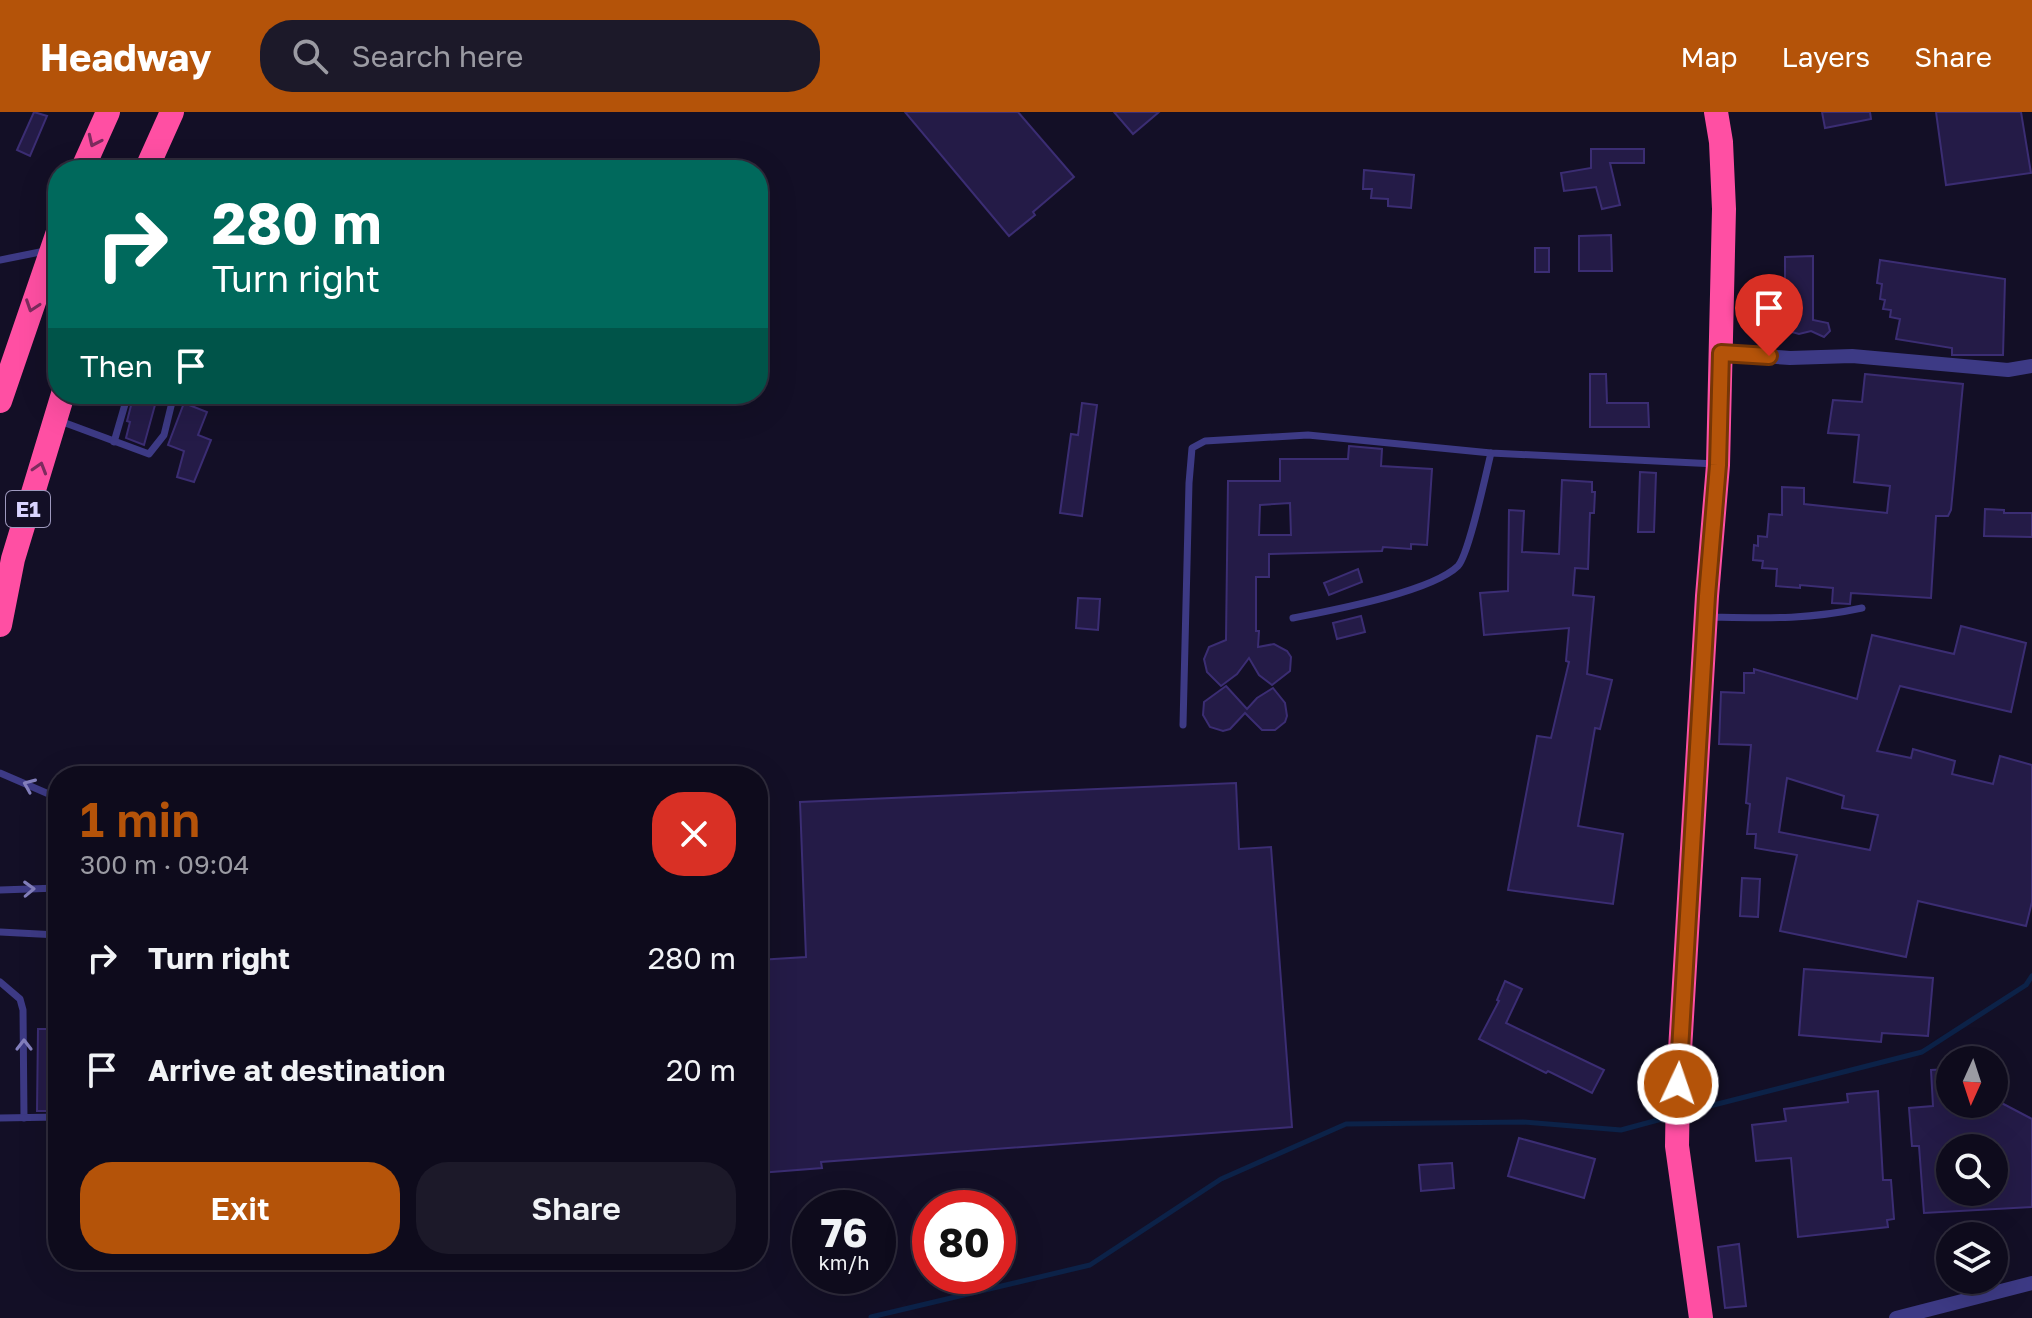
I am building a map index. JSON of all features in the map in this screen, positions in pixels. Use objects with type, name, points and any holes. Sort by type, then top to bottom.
[{"type":"highway","points":[[86,160],[108,112]]},
{"type":"highway","points":[[150,160],[172,112]]},
{"type":"highway","points":[[1701,1318],[1677,1146],[1705,617],[1718,465],[1724,209],[1721,142],[1716,112]]},
{"type":"highway","points":[[0,401],[48,261]]},
{"type":"highway","name":"E1","points":[[0,625],[13,559],[59,404]]},
{"type":"street","points":[[1721,353],[1790,358],[1852,356],[2008,370],[2032,366]]},
{"type":"street","points":[[1896,1318],[2032,1283]]},
{"type":"lane","points":[[0,260],[48,243]]},
{"type":"lane","points":[[114,442],[125,404]]},
{"type":"lane","points":[[54,419],[149,454],[164,435],[172,404]]},
{"type":"lane","points":[[1183,725],[1189,483],[1192,448],[1205,441],[1308,435],[1491,453],[1718,465]]},
{"type":"lane","points":[[1293,618],[1429,585],[1460,564],[1491,453]]},
{"type":"lane","points":[[1705,617],[1790,619],[1862,608]]},
{"type":"lane","points":[[0,773],[48,794]]},
{"type":"lane","points":[[0,890],[48,888]]},
{"type":"lane","points":[[0,932],[48,934]]},
{"type":"lane","points":[[0,982],[20,999],[23,1010],[24,1118]]},
{"type":"lane","points":[[0,1118],[48,1117]]},
{"type":"building","points":[[34,112],[47,116],[30,156],[17,150]]},
{"type":"building","points":[[905,112],[1018,112],[1074,177],[1009,236]]},
{"type":"building","points":[[1114,112],[1159,112],[1133,134]]},
{"type":"building","points":[[1822,112],[1870,112],[1871,119],[1825,128]]},
{"type":"building","points":[[1936,112],[2021,112],[2031,173],[1946,185]]},
{"type":"building","points":[[1591,149],[1644,149],[1644,163],[1610,163],[1620,205],[1602,209],[1596,187],[1564,191],[1561,173],[1591,168]]},
{"type":"building","points":[[1364,170],[1414,175],[1411,208],[1388,206],[1388,199],[1371,198],[1372,189],[1363,189]]},
{"type":"building","points":[[1611,235],[1612,271],[1579,271],[1579,236]]},
{"type":"building","points":[[1535,248],[1549,248],[1549,272],[1535,272]]},
{"type":"building","points":[[1813,256],[1813,320],[1828,323],[1830,331],[1824,337],[1811,331],[1778,333],[1777,318],[1785,317],[1785,257]]},
{"type":"building","points":[[1880,260],[2005,279],[2003,355],[1952,355],[1952,348],[1896,339],[1900,319],[1890,317],[1891,310],[1883,309],[1885,300],[1880,299],[1882,284],[1877,283]]},
{"type":"building","points":[[1590,374],[1606,374],[1607,403],[1648,403],[1649,427],[1590,427]]},
{"type":"building","points":[[1865,374],[1963,384],[1951,510],[1948,516],[1936,516],[1931,598],[1851,593],[1850,604],[1832,603],[1833,588],[1776,586],[1777,569],[1762,568],[1763,561],[1753,560],[1758,536],[1767,537],[1769,514],[1782,515],[1782,487],[1804,488],[1804,504],[1887,513],[1890,486],[1854,482],[1859,435],[1828,433],[1833,400],[1862,402]]},
{"type":"building","points":[[1082,403],[1097,405],[1082,516],[1060,513],[1071,434],[1078,435]]},
{"type":"building","points":[[131,404],[155,404],[144,445],[126,438],[130,422],[127,421]]},
{"type":"building","points":[[184,404],[207,412],[198,435],[211,440],[194,482],[177,477],[184,451],[168,445]]},
{"type":"building","points":[[1349,446],[1382,449],[1381,466],[1432,469],[1427,545],[1411,544],[1411,549],[1383,547],[1382,551],[1269,554],[1269,577],[1256,577],[1258,647],[1274,644],[1287,651],[1291,657],[1290,671],[1272,685],[1259,675],[1249,658],[1237,674],[1221,686],[1207,672],[1204,659],[1209,647],[1226,640],[1228,481],[1280,481],[1280,459],[1348,459]],"holes":[[[1290,503],[1291,535],[1259,535],[1260,505]]]},
{"type":"building","points":[[1640,472],[1656,473],[1654,532],[1638,532]]},
{"type":"building","points":[[1562,480],[1592,482],[1592,492],[1595,492],[1594,513],[1590,513],[1588,569],[1575,568],[1573,595],[1594,597],[1587,674],[1612,680],[1600,729],[1595,728],[1578,826],[1623,834],[1613,904],[1508,890],[1537,736],[1551,738],[1569,662],[1566,661],[1569,628],[1484,635],[1480,593],[1508,591],[1509,510],[1524,511],[1522,552],[1559,554]]},
{"type":"building","points":[[1985,509],[2032,513],[2032,537],[1984,536]]},
{"type":"building","points":[[1358,569],[1362,582],[1329,595],[1324,583]]},
{"type":"building","points":[[1078,598],[1100,599],[1098,630],[1076,628]]},
{"type":"building","points":[[1361,616],[1365,632],[1337,639],[1333,623]]},
{"type":"building","points":[[1961,626],[2026,643],[2011,712],[1900,686],[1877,751],[1911,758],[1913,749],[1955,761],[1952,774],[1993,784],[2000,756],[2032,765],[2032,902],[2026,926],[1918,901],[1906,957],[1780,931],[1797,855],[1755,848],[1756,834],[1747,834],[1751,745],[1719,744],[1721,692],[1744,693],[1744,673],[1754,673],[1754,669],[1857,699],[1872,635],[1954,654]],"holes":[[[1787,778],[1844,796],[1842,808],[1878,815],[1870,850],[1779,832]]]},
{"type":"building","points":[[1226,686],[1247,709],[1273,688],[1285,703],[1285,722],[1275,730],[1262,730],[1245,713],[1230,729],[1223,731],[1210,727],[1203,715],[1204,702]]},
{"type":"building","points":[[1236,783],[1239,849],[1271,847],[1292,1127],[821,1162],[822,1168],[768,1172],[768,959],[806,957],[800,802]]},
{"type":"building","points":[[1742,878],[1760,879],[1758,917],[1740,916]]},
{"type":"building","points":[[1804,969],[1933,978],[1928,1036],[1882,1033],[1881,1042],[1799,1035]]},
{"type":"building","points":[[1505,981],[1522,989],[1506,1023],[1604,1070],[1592,1093],[1479,1039],[1499,1001]]},
{"type":"building","points":[[38,1029],[48,1029],[48,1111],[37,1111]]},
{"type":"building","points":[[1931,1070],[1936,1070],[1936,1118],[2008,1118],[2008,1106],[2032,1119],[2032,1207],[1924,1213],[1919,1146],[1912,1146],[1909,1108],[1933,1106]]},
{"type":"building","points":[[1878,1091],[1883,1180],[1891,1180],[1894,1219],[1887,1220],[1888,1227],[1798,1237],[1791,1158],[1756,1161],[1752,1125],[1786,1121],[1784,1109],[1848,1102],[1847,1094]]},
{"type":"building","points":[[1519,1138],[1595,1159],[1584,1198],[1508,1176]]},
{"type":"building","points":[[1452,1163],[1454,1188],[1421,1191],[1419,1165]]},
{"type":"building","points":[[1739,1244],[1746,1306],[1725,1308],[1718,1247]]},
{"type":"waterway","points":[[1686,1112],[1922,1052],[2026,985],[2032,976]]},
{"type":"waterway","points":[[871,1317],[1090,1265],[1221,1179],[1346,1124],[1523,1122],[1621,1130],[1669,1117]]},
{"type":"route","points":[[1678,1084],[1707,596],[1718,465],[1721,353],[1769,356]]}]
